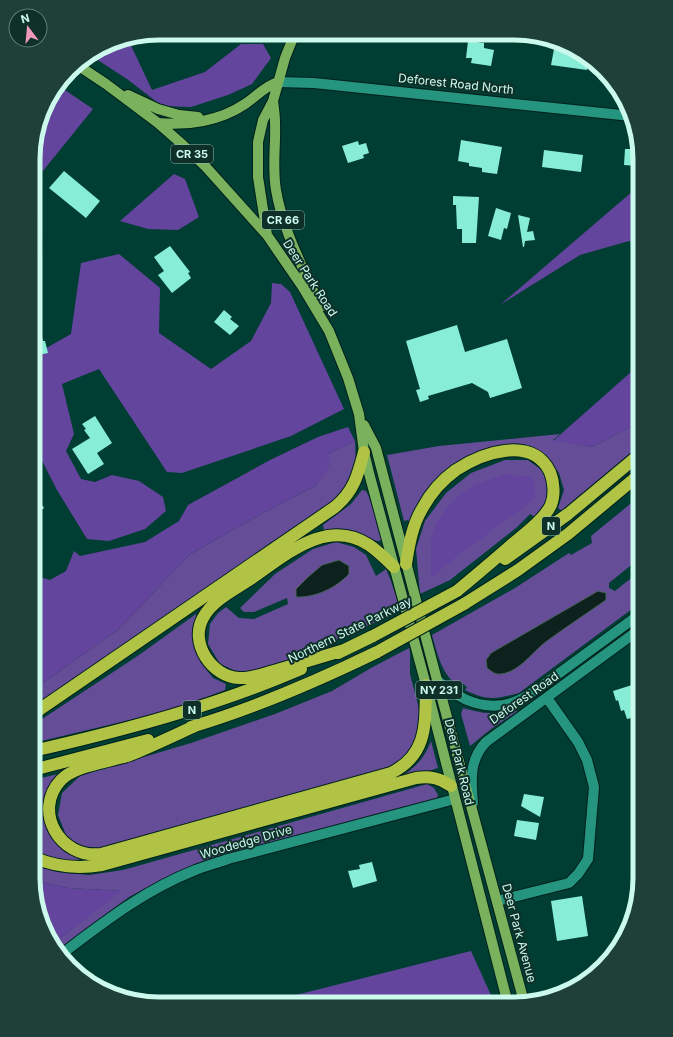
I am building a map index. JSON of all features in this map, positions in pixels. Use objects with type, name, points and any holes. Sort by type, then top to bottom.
[{"type":"highway","points":[[344,650],[256,676],[233,678],[216,669],[204,654],[199,640],[200,625],[208,610],[222,598],[303,544],[322,537],[340,536],[360,540],[400,565],[409,546],[417,519],[428,498],[455,470],[491,454],[514,450],[531,453],[544,463],[552,476],[553,488],[551,504],[547,511],[531,528],[457,591]]},
{"type":"highway","points":[[40,709],[342,502],[352,489],[359,473],[364,452]]},
{"type":"highway","name":"Northern State Parkway","points":[[40,749],[110,733],[201,707],[286,676],[373,636],[457,591],[542,534],[633,460]]},
{"type":"highway","name":"N","points":[[40,768],[113,750],[197,725],[312,682],[377,652],[464,604],[518,570],[568,534],[633,480]]},
{"type":"highway","points":[[197,725],[129,755],[80,770],[66,776],[53,792],[50,806],[52,824],[61,840],[67,846],[79,853],[94,855],[101,854],[391,773],[406,764],[417,750],[421,742],[425,726],[431,682]]},
{"type":"highway","points":[[40,859],[64,866],[82,868],[102,866],[416,778],[434,777],[451,786]]},
{"type":"main road","name":"CR 66","points":[[267,235],[258,177],[258,142],[263,120],[273,101],[285,58],[292,40]]},
{"type":"main road","name":"Deer Park Road","points":[[82,68],[158,123],[206,167],[267,235],[302,286],[329,331],[348,378],[361,420],[376,448],[400,565]]},
{"type":"main road","points":[[158,123],[168,124],[212,119],[232,112],[246,103],[268,85],[278,82]]},
{"type":"main road","points":[[106,84],[158,109],[179,115],[212,119]]},
{"type":"main road","name":"CR 66","points":[[273,101],[275,122],[275,180],[279,208],[293,248],[313,289],[329,331]]},
{"type":"main road","name":"Deer Park Road","points":[[361,420],[364,452],[400,565],[431,682],[474,816],[489,872]]},
{"type":"main road","name":"Deer Park Road","points":[[431,682],[451,786],[506,997]]},
{"type":"main road","name":"Deer Park Avenue","points":[[489,872],[523,997]]},
{"type":"street","name":"Deforest Road North","points":[[278,82],[314,83],[624,113]]},
{"type":"street","name":"Deforest Road","points":[[431,682],[446,688],[460,698],[476,703],[498,705],[511,703],[525,697],[539,688],[633,619]]},
{"type":"street","name":"Deforest Road","points":[[474,816],[471,776],[473,763],[478,752],[491,737],[547,698],[633,634]]},
{"type":"street","points":[[497,901],[568,883],[578,874],[588,860],[594,787],[591,774],[587,760],[578,742],[547,698]]},
{"type":"street","name":"Woodedge Drive","points":[[65,951],[136,900],[171,880],[193,870],[455,799]]},
{"type":"shaded area","points":[[130,43],[152,90],[205,72],[241,44],[263,44],[271,58],[252,84],[228,95],[191,107],[162,106],[127,79],[95,58],[106,52]]},
{"type":"shaded area","points":[[63,89],[93,109],[40,175],[41,143],[44,128],[52,106]]},
{"type":"shaded area","points":[[174,174],[185,179],[199,217],[178,230],[148,229],[120,221]]},
{"type":"shaded area","points":[[633,191],[633,242],[629,241],[580,255],[500,305]]},
{"type":"shaded area","points":[[119,254],[160,288],[159,333],[211,369],[251,341],[271,303],[272,283],[281,284],[290,292],[344,409],[291,436],[182,473],[167,472],[99,369],[62,384],[74,434],[66,451],[81,479],[95,482],[112,475],[139,481],[163,497],[166,511],[145,529],[109,541],[87,539],[57,490],[40,457],[40,352],[71,334],[81,263]]},
{"type":"shaded area","points":[[633,370],[633,426],[592,447],[553,441]]},
{"type":"shaded area","points":[[633,426],[633,455],[562,511],[558,508],[564,490],[559,473],[540,451],[521,444],[500,447],[462,462],[410,525],[408,520],[404,521],[387,455],[439,446],[560,434],[553,440],[592,447]]},
{"type":"shaded area","points":[[348,427],[355,441],[328,454],[330,465],[317,485],[261,514],[189,555],[119,629],[40,685],[40,577],[50,580],[66,571],[74,551],[80,556],[145,542],[179,521],[188,505],[270,460],[318,437]]},
{"type":"shaded area","points":[[355,441],[355,468],[353,475],[348,487],[337,500],[40,704],[40,685],[119,629],[189,555],[261,514],[317,485],[328,454]]},
{"type":"shaded area","points":[[505,460],[528,460],[543,471],[550,488],[547,503],[535,517],[530,514],[516,528],[450,580],[420,594],[416,549],[425,521],[446,493],[471,473]]},
{"type":"shaded area","points":[[504,474],[533,477],[536,498],[455,558],[431,578],[431,539],[437,522],[452,501],[471,487]]},
{"type":"shaded area","points":[[362,490],[366,491],[369,497],[382,538],[380,541],[347,530],[324,531],[323,525],[351,504]]},
{"type":"shaded area","points":[[633,502],[633,564],[609,583],[609,588],[615,591],[633,577],[633,608],[519,693],[498,698],[479,696],[465,690],[467,687],[462,683],[459,687],[453,682],[441,664],[432,635],[515,588],[569,553],[571,555],[592,543],[591,536]]},
{"type":"shaded area","points":[[336,542],[354,547],[366,555],[376,576],[386,569],[399,606],[374,618],[376,622],[264,671],[238,672],[220,664],[208,644],[210,624],[218,613],[226,607],[239,618],[254,619],[288,604],[287,598],[254,612],[244,612],[240,608],[275,574],[313,549]]},
{"type":"shaded area","points":[[196,614],[198,620],[193,642],[201,663],[213,678],[226,684],[225,690],[189,704],[155,714],[40,741],[40,720],[139,655]]},
{"type":"shaded area","points":[[409,648],[410,674],[421,716],[419,735],[410,753],[396,766],[101,851],[79,847],[66,835],[58,815],[62,793],[80,776],[191,743],[275,714],[332,691]]},
{"type":"shaded area","points":[[463,708],[477,712],[490,713],[518,711],[491,729],[470,746],[461,714]]},
{"type":"shaded area","points":[[431,741],[438,768],[393,782],[416,765],[424,755]]},
{"type":"shaded area","points":[[58,774],[59,778],[44,813],[49,833],[65,852],[84,862],[63,863],[40,855],[40,778]]},
{"type":"shaded area","points":[[427,784],[434,788],[438,795],[437,798],[227,855],[173,874],[129,897],[62,947],[57,940],[121,891],[68,888],[40,882],[40,867],[57,872],[89,875],[123,870]]},
{"type":"shaded area","points":[[40,882],[68,888],[122,891],[57,940],[49,924],[44,909]]},
{"type":"shaded area","points":[[471,951],[492,997],[288,997]]},
{"type":"water","points":[[339,560],[349,566],[349,574],[344,579],[332,588],[318,594],[296,597],[296,589],[322,565]]},
{"type":"water","points":[[598,591],[606,593],[606,600],[547,641],[520,665],[501,674],[495,673],[487,668],[486,660],[491,653]]},
{"type":"building","points":[[468,41],[484,43],[484,48],[494,50],[491,66],[471,63],[472,58],[466,58]]},
{"type":"building","points":[[554,49],[563,51],[574,56],[588,66],[587,70],[551,65]]},
{"type":"building","points":[[461,140],[502,147],[497,174],[482,172],[482,168],[469,166],[469,163],[458,161]]},
{"type":"building","points":[[358,141],[359,145],[366,143],[369,153],[363,155],[364,158],[348,163],[342,146]]},
{"type":"building","points":[[625,149],[633,149],[633,166],[624,165]]},
{"type":"building","points":[[544,150],[583,155],[581,172],[542,167]]},
{"type":"building","points":[[64,171],[100,201],[86,218],[49,188]]},
{"type":"building","points":[[453,196],[479,197],[476,243],[462,243],[462,229],[457,229],[456,205],[453,205]]},
{"type":"building","points":[[496,208],[511,213],[507,229],[504,228],[501,240],[488,236]]},
{"type":"building","points":[[518,215],[530,218],[527,232],[533,231],[535,240],[525,241],[524,247],[523,247]]},
{"type":"building","points":[[170,246],[190,272],[188,273],[191,278],[172,293],[158,275],[164,271],[154,257]]},
{"type":"building","points":[[224,310],[232,317],[230,319],[239,326],[230,335],[214,322]]},
{"type":"building","points":[[457,325],[465,352],[507,339],[522,388],[490,398],[488,392],[472,383],[428,396],[429,399],[420,402],[416,390],[420,389],[406,341]]},
{"type":"building","points":[[40,326],[43,341],[45,341],[48,353],[40,355]]},
{"type":"building","points":[[95,416],[112,443],[97,453],[104,464],[88,474],[72,449],[90,438],[84,430],[86,429],[82,424]]},
{"type":"building","points":[[40,502],[44,508],[40,511]]},
{"type":"building","points":[[632,685],[633,718],[627,719],[624,710],[621,711],[618,700],[616,701],[613,691]]},
{"type":"building","points":[[524,794],[544,797],[540,817],[521,806]]},
{"type":"building","points":[[517,820],[539,823],[536,840],[514,836]]},
{"type":"building","points":[[372,862],[377,881],[353,888],[348,871],[360,869],[359,865]]},
{"type":"building","points":[[582,896],[588,936],[557,941],[551,901]]}]
